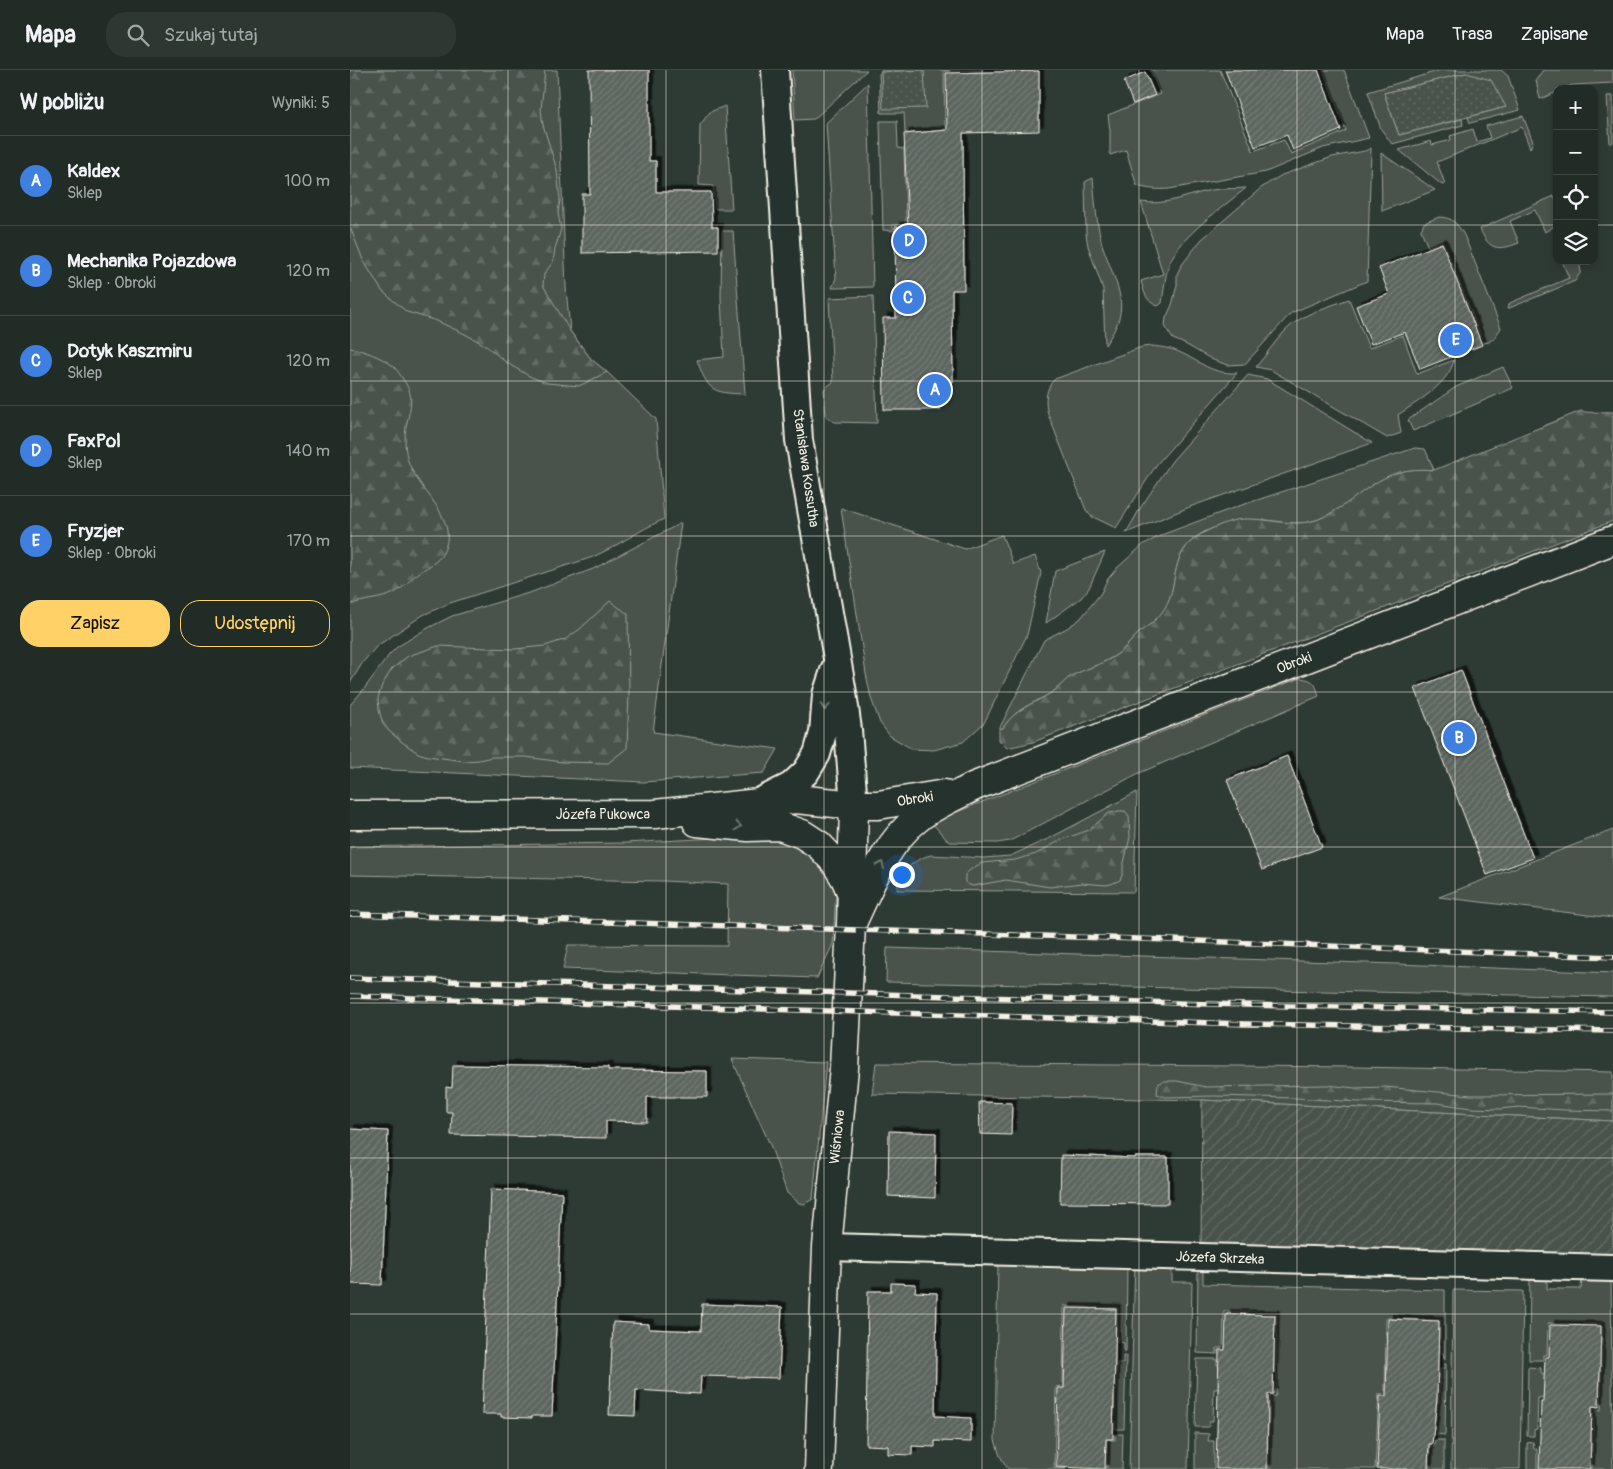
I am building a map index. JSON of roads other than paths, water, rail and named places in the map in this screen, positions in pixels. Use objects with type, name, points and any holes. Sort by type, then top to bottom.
[{"type":"street","name":"Stanisława Kossutha","points":[[775,70],[799,440],[848,730],[854,804]]},
{"type":"street","name":"Obroki","points":[[851,925],[884,858],[903,830],[919,816],[975,786],[1613,540]]},
{"type":"street","points":[[756,804],[791,786],[806,772],[817,754],[823,733],[826,695],[837,660]]},
{"type":"street","name":"Obroki","points":[[854,804],[878,805],[942,794],[975,786]]},
{"type":"street","name":"Józefa Pukowca","points":[[350,815],[655,814],[796,799],[854,804]]},
{"type":"street","name":"Wiśniowa","points":[[819,1469],[826,1246],[844,1068],[851,925],[854,804]]},
{"type":"street","points":[[655,814],[704,823],[748,827],[780,826],[802,834],[819,845],[836,862],[852,896]]},
{"type":"street","name":"Józefa Skrzeka","points":[[826,1246],[1613,1268]]},
{"type":"railway","points":[[350,914],[1171,940],[1613,957]]},
{"type":"railway","points":[[350,978],[1244,1005],[1613,1012]]},
{"type":"railway","points":[[350,996],[1246,1024],[1613,1031]]},
{"type":"place","name":"FaxPol","points":[[909,241]]},
{"type":"place","name":"Dotyk Kaszmiru","points":[[908,298]]},
{"type":"place","name":"Fryzjer","points":[[1456,340]]},
{"type":"place","name":"Kaldex","points":[[935,390]]},
{"type":"place","name":"Mechanika Pojazdowa","points":[[1459,738]]}]
